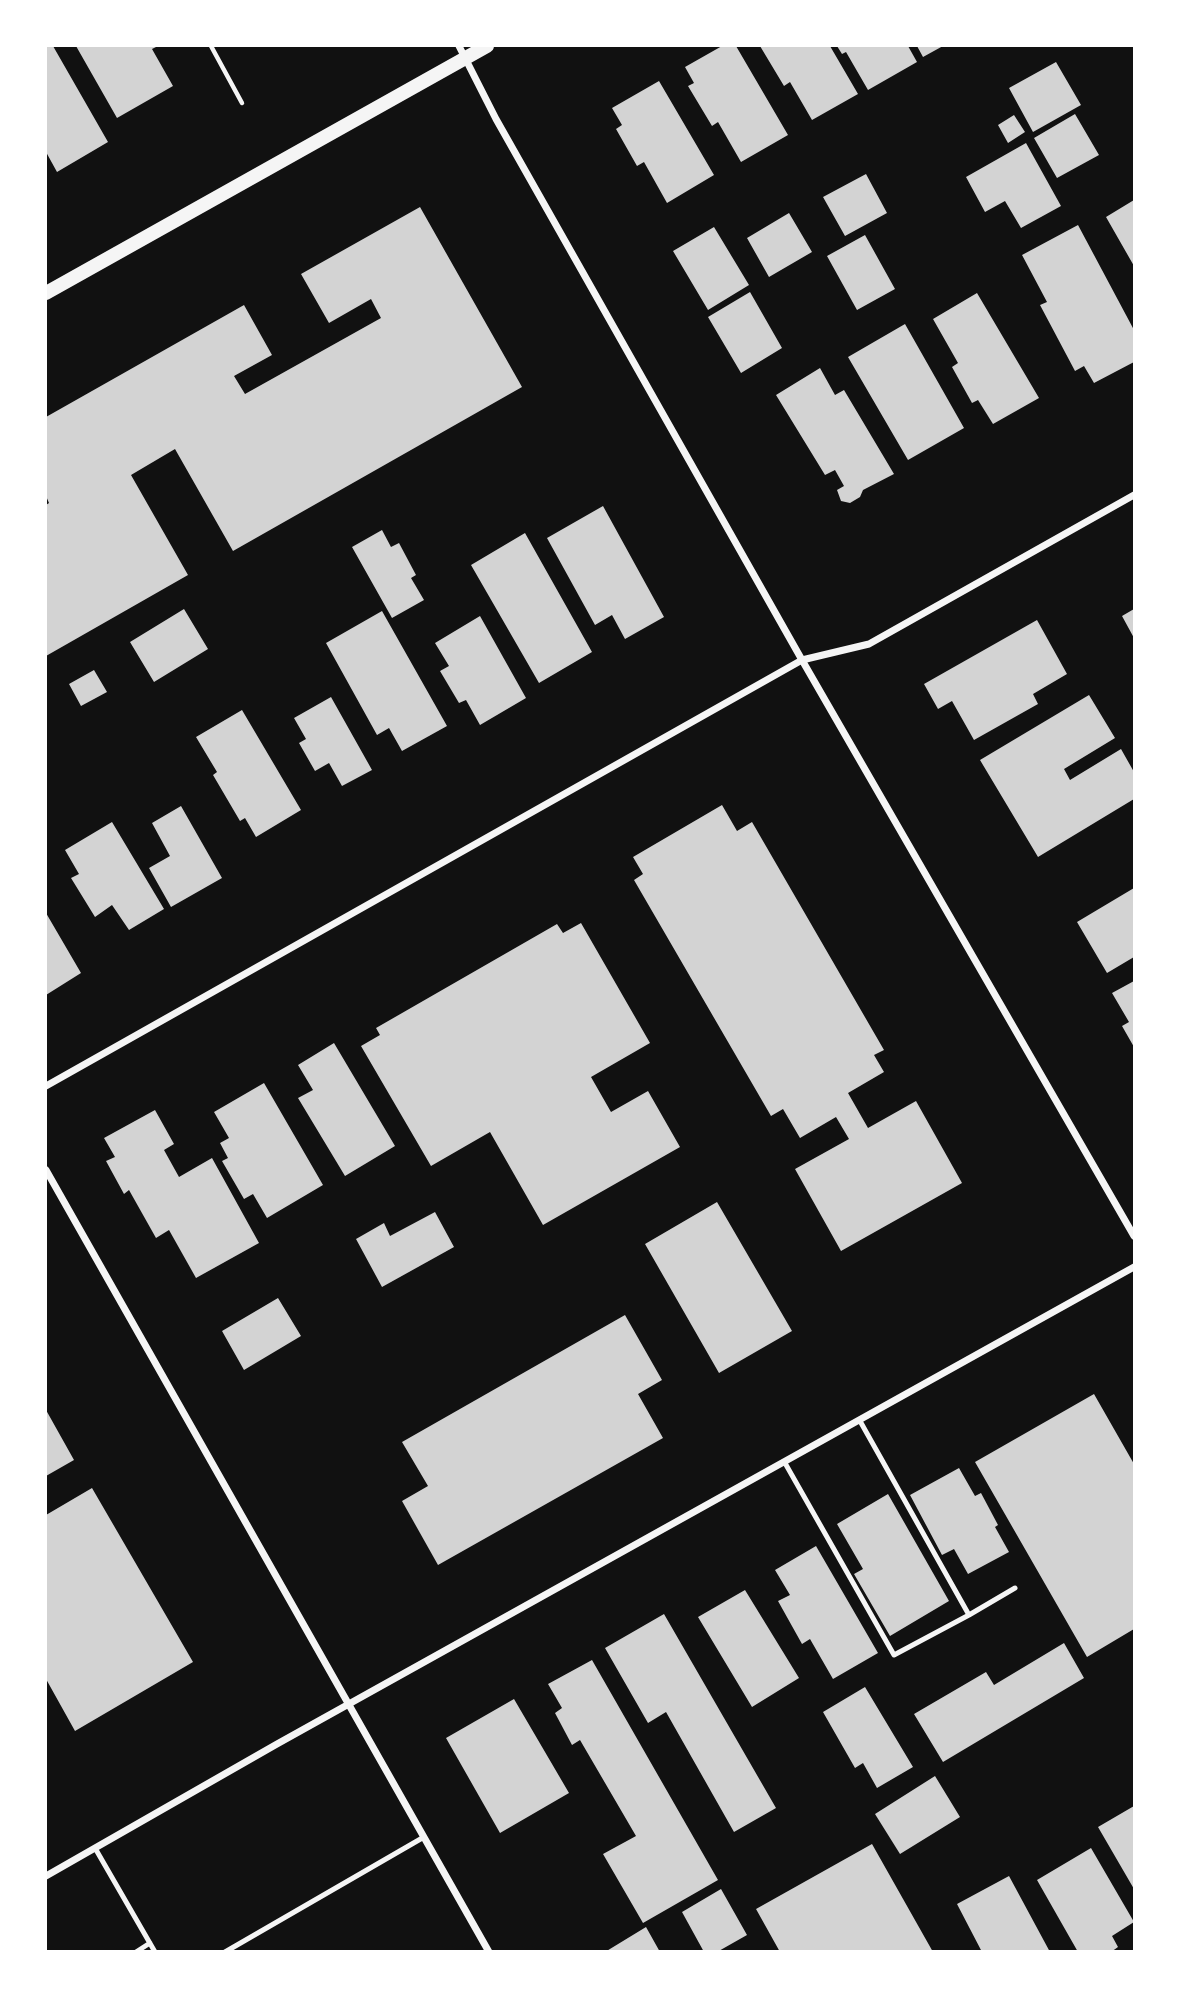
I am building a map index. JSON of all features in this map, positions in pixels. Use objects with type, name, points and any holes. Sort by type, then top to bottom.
[{"type":"main road","points":[[46,293],[462,52],[487,46]]},
{"type":"street","points":[[462,52],[503,131],[802,660],[1135,1236]]},
{"type":"street","points":[[46,1086],[802,660],[869,644],[1135,495]]},
{"type":"street","points":[[46,1170],[488,1951]]},
{"type":"street","points":[[46,1876],[1135,1267]]},
{"type":"lane","points":[[860,1421],[969,1615]]},
{"type":"lane","points":[[785,1463],[894,1655],[1015,1588]]},
{"type":"lane","points":[[225,1951],[424,1838]]},
{"type":"lane","points":[[95,1848],[155,1951]]},
{"type":"lane","points":[[136,1951],[150,1943]]},
{"type":"path","points":[[211,46],[242,103]]},
{"type":"building","points":[[46,46],[53,46],[108,142],[57,172],[46,152]]},
{"type":"building","points":[[76,46],[158,46],[152,49],[173,86],[117,118]]},
{"type":"building","points":[[722,46],[736,46],[788,135],[741,162],[718,122],[712,126],[688,86],[694,83],[685,67]]},
{"type":"building","points":[[760,46],[830,46],[858,94],[812,120],[790,82],[784,86]]},
{"type":"building","points":[[837,46],[908,46],[917,62],[868,90],[846,52],[842,54]]},
{"type":"building","points":[[917,46],[943,46],[923,57]]},
{"type":"building","points":[[1056,62],[1081,105],[1033,132],[1009,88]]},
{"type":"building","points":[[659,81],[714,175],[667,203],[644,162],[637,166],[616,129],[622,125],[612,108]]},
{"type":"building","points":[[1075,114],[1099,155],[1057,178],[1034,138]]},
{"type":"building","points":[[1014,115],[1025,132],[1008,143],[998,125]]},
{"type":"building","points":[[1026,143],[1061,206],[1021,228],[1005,201],[985,212],[966,177]]},
{"type":"building","points":[[866,174],[887,213],[845,236],[823,197]]},
{"type":"building","points":[[1134,200],[1134,266],[1106,217]]},
{"type":"building","points":[[420,207],[522,387],[233,551],[175,449],[131,475],[188,575],[46,656],[46,505],[49,503],[46,496],[46,417],[244,305],[272,355],[234,376],[245,394],[381,318],[371,299],[329,323],[301,274]]},
{"type":"building","points":[[789,213],[812,252],[769,277],[747,238]]},
{"type":"building","points":[[1078,225],[1134,330],[1134,362],[1094,383],[1084,366],[1075,371],[1040,305],[1047,302],[1022,255]]},
{"type":"building","points":[[714,227],[749,285],[708,310],[673,251]]},
{"type":"building","points":[[865,235],[895,289],[857,310],[827,256]]},
{"type":"building","points":[[750,292],[782,348],[741,373],[708,317]]},
{"type":"building","points":[[977,293],[1039,398],[993,424],[978,400],[972,403],[952,367],[958,363],[933,319]]},
{"type":"building","points":[[905,324],[964,428],[908,460],[848,357]]},
{"type":"building","points":[[820,368],[835,395],[844,390],[894,474],[863,490],[860,497],[850,503],[841,501],[837,490],[844,486],[835,470],[825,475],[776,395]]},
{"type":"building","points":[[603,506],[664,617],[625,639],[612,615],[595,625],[547,538]]},
{"type":"building","points":[[382,530],[391,547],[399,543],[416,575],[411,578],[424,600],[392,618],[352,547]]},
{"type":"building","points":[[525,533],[592,652],[539,683],[471,565]]},
{"type":"building","points":[[184,609],[208,649],[154,682],[130,642]]},
{"type":"building","points":[[1134,609],[1134,638],[1122,616]]},
{"type":"building","points":[[382,611],[447,726],[402,751],[389,728],[377,735],[326,643]]},
{"type":"building","points":[[480,616],[526,698],[480,725],[466,700],[459,703],[440,671],[449,666],[435,643]]},
{"type":"building","points":[[1037,620],[1067,674],[1033,694],[1038,704],[974,740],[952,701],[938,709],[924,684]]},
{"type":"building","points":[[94,670],[107,692],[81,706],[69,684]]},
{"type":"building","points":[[1089,695],[1115,738],[1064,769],[1070,780],[1121,749],[1134,772],[1134,799],[1038,857],[980,760]]},
{"type":"building","points":[[331,697],[372,770],[342,786],[329,763],[315,771],[299,743],[306,739],[294,718]]},
{"type":"building","points":[[242,710],[301,810],[256,837],[245,818],[240,821],[213,775],[217,772],[196,737]]},
{"type":"building","points":[[722,805],[737,831],[752,822],[884,1050],[874,1055],[884,1072],[848,1093],[868,1128],[916,1101],[962,1183],[841,1251],[795,1169],[849,1139],[836,1117],[800,1138],[783,1109],[771,1116],[634,880],[643,874],[633,857]]},
{"type":"building","points":[[181,806],[222,878],[171,907],[149,868],[170,856],[152,823]]},
{"type":"building","points":[[112,822],[164,909],[129,930],[112,905],[95,917],[71,878],[79,874],[65,850]]},
{"type":"building","points":[[1134,888],[1134,957],[1107,973],[1077,922]]},
{"type":"building","points":[[46,913],[81,973],[46,995]]},
{"type":"building","points":[[581,923],[650,1043],[591,1077],[611,1112],[648,1091],[680,1147],[543,1225],[490,1132],[431,1166],[361,1046],[380,1035],[376,1028],[557,924],[563,933]]},
{"type":"building","points":[[1134,981],[1134,1047],[1122,1026],[1129,1022],[1112,993]]},
{"type":"building","points":[[334,1043],[395,1146],[345,1176],[298,1098],[313,1090],[298,1065]]},
{"type":"building","points":[[264,1083],[323,1185],[267,1218],[253,1194],[244,1199],[222,1161],[228,1158],[220,1143],[229,1138],[214,1112]]},
{"type":"building","points":[[155,1110],[174,1144],[164,1150],[179,1177],[212,1158],[259,1243],[196,1278],[169,1230],[156,1238],[129,1190],[124,1194],[106,1161],[115,1157],[104,1138]]},
{"type":"building","points":[[717,1202],[792,1331],[719,1373],[645,1244]]},
{"type":"building","points":[[435,1212],[454,1247],[382,1287],[356,1239],[384,1223],[390,1236]]},
{"type":"building","points":[[278,1298],[301,1336],[244,1370],[222,1331]]},
{"type":"building","points":[[625,1315],[662,1380],[638,1394],[663,1438],[438,1565],[402,1501],[428,1486],[402,1442]]},
{"type":"building","points":[[1094,1394],[1134,1464],[1134,1629],[1087,1657],[975,1462]]},
{"type":"building","points":[[46,1410],[74,1460],[46,1476]]},
{"type":"building","points":[[959,1468],[975,1496],[981,1493],[1009,1552],[968,1574],[954,1549],[942,1555],[910,1495]]},
{"type":"building","points":[[92,1488],[193,1662],[75,1731],[46,1679],[46,1515]]},
{"type":"building","points":[[888,1494],[949,1601],[890,1636],[854,1574],[863,1569],[837,1524]]},
{"type":"building","points":[[816,1546],[878,1653],[833,1679],[810,1639],[802,1644],[778,1601],[790,1595],[775,1570]]},
{"type":"building","points":[[745,1590],[799,1678],[752,1707],[698,1617]]},
{"type":"building","points":[[664,1614],[776,1808],[734,1832],[666,1712],[648,1723],[605,1648]]},
{"type":"building","points":[[1064,1643],[1084,1678],[943,1762],[914,1714],[986,1672],[994,1685]]},
{"type":"building","points":[[592,1660],[718,1880],[643,1923],[603,1854],[636,1836],[580,1740],[572,1745],[555,1713],[562,1708],[548,1684]]},
{"type":"building","points":[[865,1687],[913,1767],[877,1788],[863,1763],[855,1768],[823,1712]]},
{"type":"building","points":[[514,1699],[569,1793],[500,1833],[446,1738]]},
{"type":"building","points":[[935,1776],[960,1817],[900,1854],[875,1814]]},
{"type":"building","points":[[1134,1806],[1134,1889],[1098,1827]]},
{"type":"building","points":[[872,1844],[933,1952],[780,1952],[756,1909]]},
{"type":"building","points":[[1091,1848],[1134,1922],[1112,1936],[1118,1947],[1111,1952],[1078,1952],[1037,1880]]},
{"type":"building","points":[[1009,1876],[1050,1952],[982,1952],[957,1904]]},
{"type":"building","points":[[721,1889],[747,1935],[717,1952],[704,1952],[682,1912]]},
{"type":"building","points":[[646,1927],[660,1952],[605,1952]]}]
